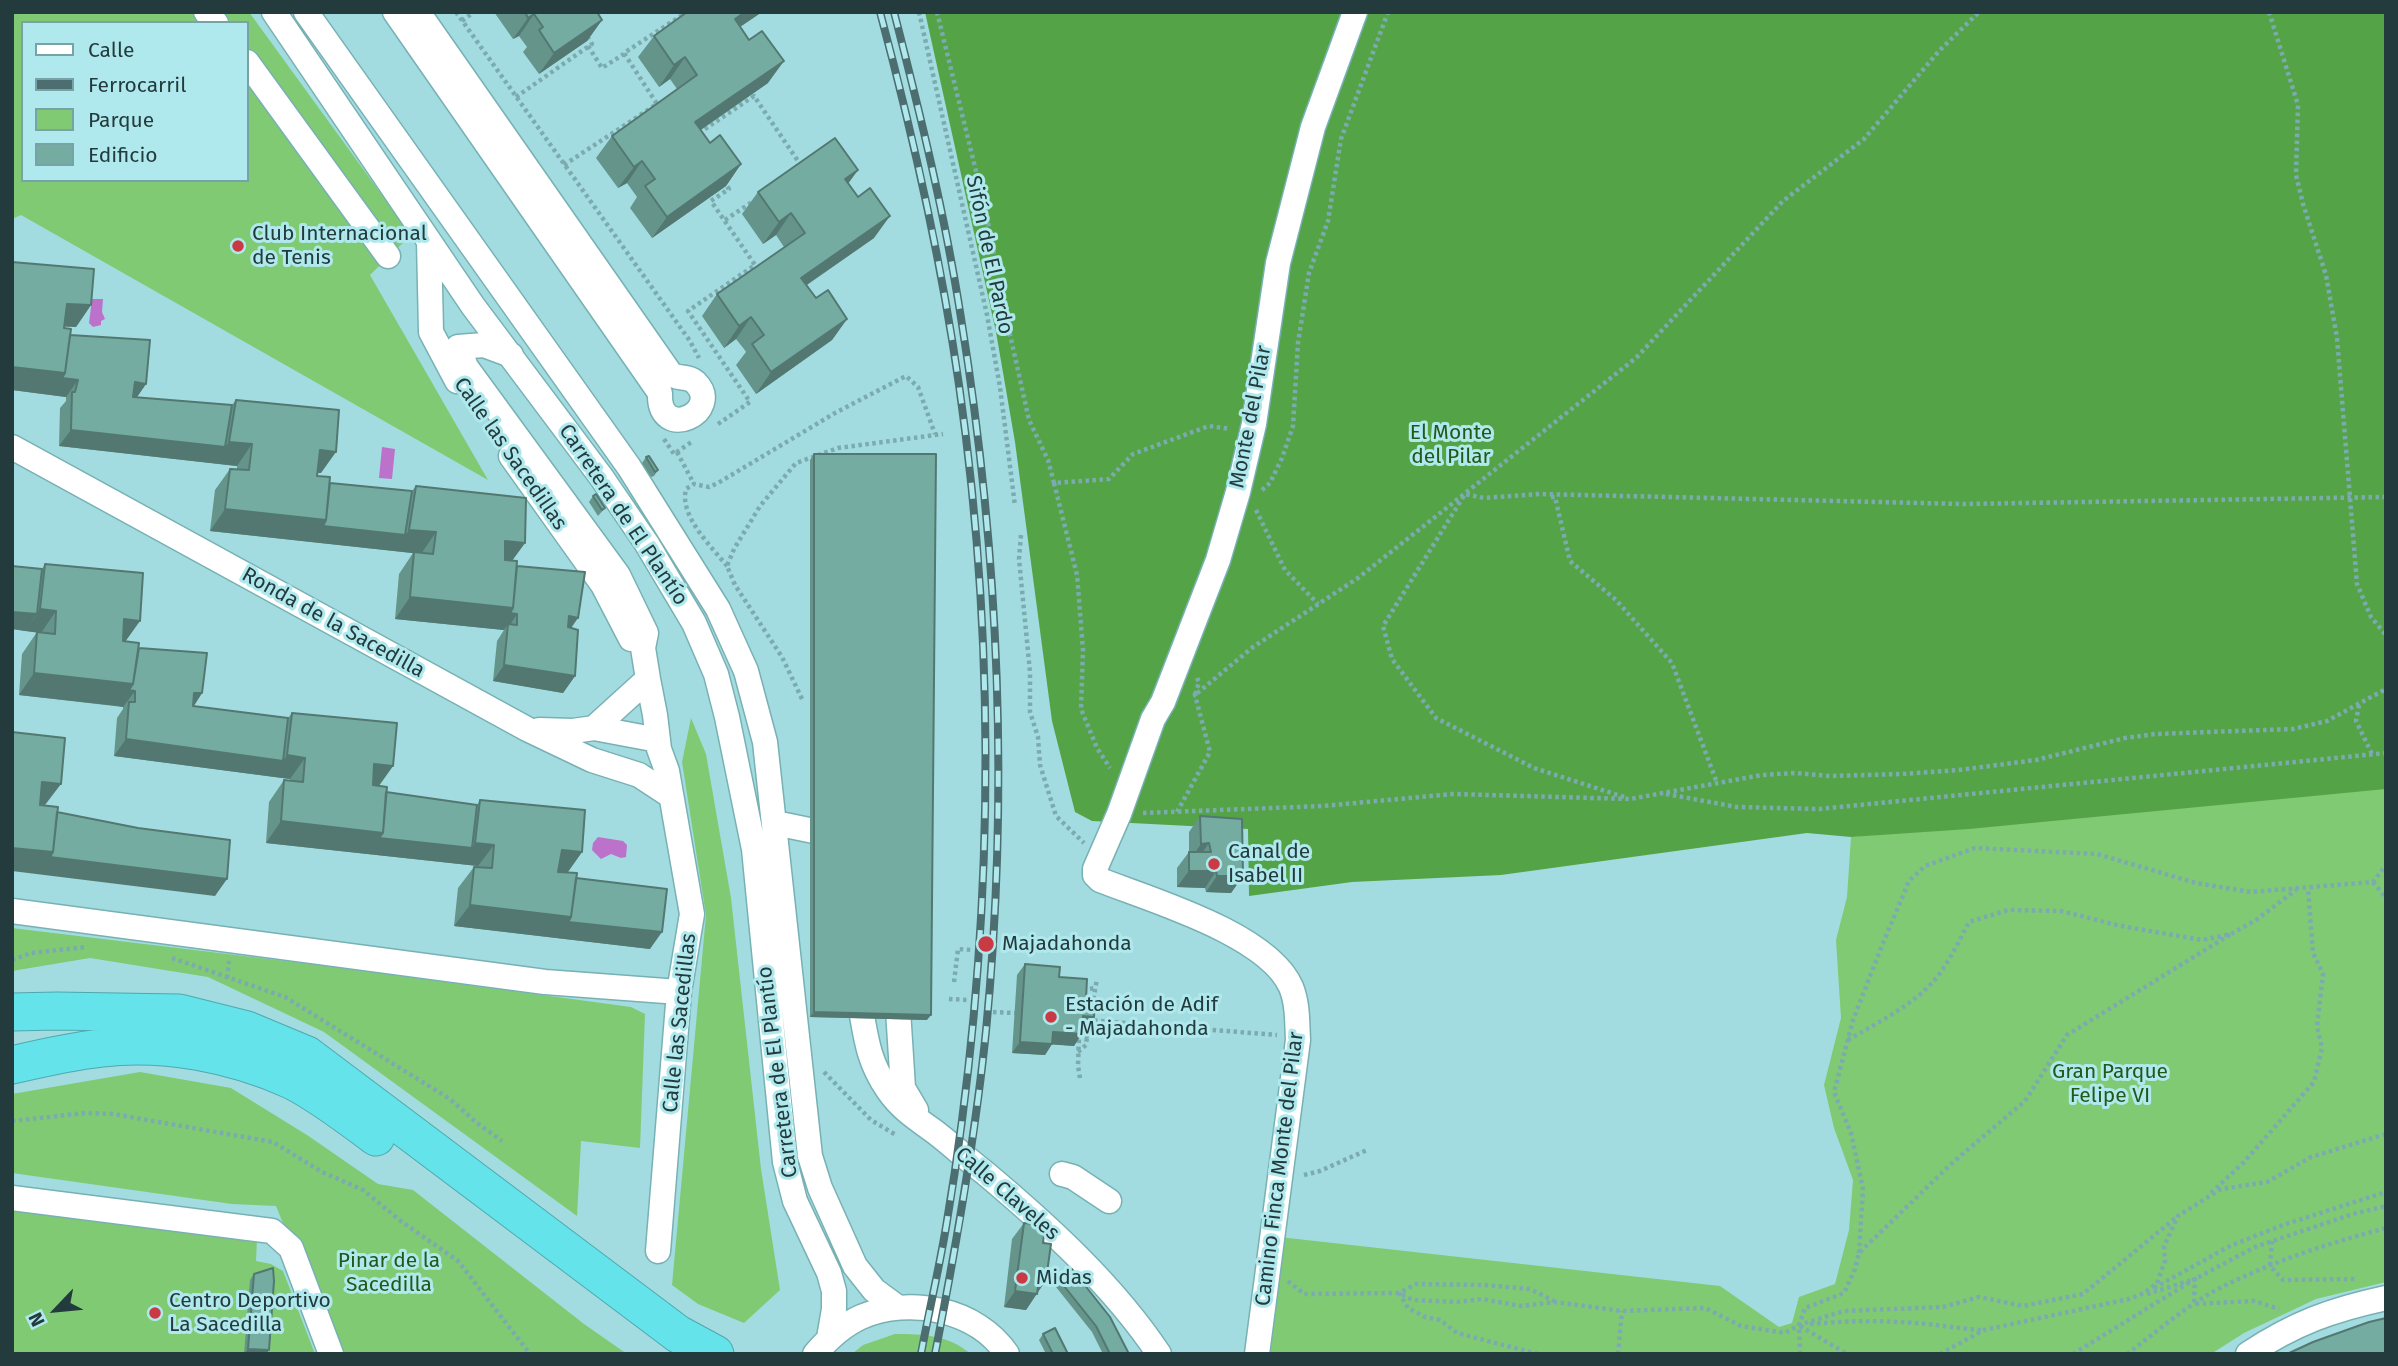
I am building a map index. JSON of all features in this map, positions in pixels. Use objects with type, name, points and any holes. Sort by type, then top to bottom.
[{"type":"highway","points":[[12,1012],[178,1013],[247,1030],[307,1055],[678,1334],[715,1354]]},
{"type":"highway","points":[[12,1065],[90,1050],[138,1046],[188,1049],[263,1069],[294,1082],[361,1125],[669,1354]]},
{"type":"street","name":"Carretera de El Plantío","points":[[274,12],[473,306],[648,544],[694,623],[716,674],[754,849],[785,1162],[795,1201],[829,1273],[834,1291],[834,1309],[822,1346]]},
{"type":"street","name":"Carretera de El Plantío","points":[[306,12],[629,467],[718,609],[746,671],[765,742],[810,1156],[820,1188],[855,1266],[874,1290],[897,1307]]},
{"type":"street","points":[[395,12],[660,393],[661,407],[666,414],[679,420],[692,417],[702,400],[699,388],[690,379],[675,378],[670,373],[418,12]]},
{"type":"street","name":"Monte del Pilar","points":[[1119,814],[1153,719],[1163,702],[1245,496],[1252,431],[1278,263],[1313,127],[1355,12]]},
{"type":"street","points":[[248,63],[388,257]]},
{"type":"street","points":[[404,150],[404,182],[410,196],[476,295],[472,322],[458,347]]},
{"type":"street","name":"Calle las Sacedillas","points":[[429,241],[431,332],[456,379],[603,585],[632,640],[643,648]]},
{"type":"street","points":[[431,332],[452,306],[460,301],[485,307],[562,410],[612,461],[629,467]]},
{"type":"street","name":"Calle las Sacedillas","points":[[511,355],[484,345],[458,347],[466,367],[618,575],[646,633],[643,648],[658,745],[667,771],[692,914],[679,992],[658,1251]]},
{"type":"street","name":"Ronda de la Sacedilla","points":[[12,447],[527,729],[592,760],[622,768]]},
{"type":"street","points":[[594,728],[648,679]]},
{"type":"street","points":[[527,729],[573,731],[594,728],[658,745]]},
{"type":"street","points":[[622,768],[658,745]]},
{"type":"street","points":[[622,768],[657,785],[671,796]]},
{"type":"street","points":[[1099,859],[1119,814]]},
{"type":"street","points":[[775,820],[852,831]]},
{"type":"street","name":"Camino Finca Monte del Pilar","points":[[1099,859],[1094,869],[1100,880],[1162,902],[1237,938],[1267,957],[1281,971],[1291,987],[1297,1013],[1298,1040],[1257,1354]]},
{"type":"street","points":[[12,911],[545,982],[679,992]]},
{"type":"street","points":[[860,1004],[870,1060],[888,1091],[907,1113],[935,1132]]},
{"type":"street","points":[[898,1010],[903,1088],[910,1102],[935,1132]]},
{"type":"street","name":"Calle Claveles","points":[[935,1132],[1037,1218],[1111,1293],[1143,1330],[1159,1354]]},
{"type":"street","points":[[1062,1174],[1073,1177],[1109,1201]]},
{"type":"street","points":[[12,1198],[272,1231],[291,1248],[331,1354]]},
{"type":"street","points":[[2248,1354],[2270,1339],[2308,1320],[2386,1298]]},
{"type":"street","points":[[822,1346],[861,1317],[897,1307],[935,1308],[971,1322],[1001,1345],[1007,1354]]},
{"type":"street","points":[[1132,1318],[1150,1354]]},
{"type":"path","points":[[462,20],[474,12]]},
{"type":"path","points":[[588,46],[602,68],[687,12]]},
{"type":"path","name":"Sifón de El Pardo","points":[[919,12],[987,314],[1000,387],[1015,506]]},
{"type":"path","points":[[937,12],[987,216],[1029,420],[1048,460],[1077,575],[1083,650],[1081,709],[1097,748],[1115,775],[1119,814],[1324,806],[1453,794],[1630,799],[1762,775],[1901,774],[1997,766],[2155,734],[2293,729],[2327,721],[2386,689]]},
{"type":"path","points":[[1318,604],[1285,570],[1245,496],[1270,483],[1293,426],[1298,343],[1309,273],[1328,221],[1341,139],[1388,12]]},
{"type":"path","points":[[1195,695],[1253,647],[1358,579],[1636,358],[1783,201],[1864,139],[1938,51],[1979,12]]},
{"type":"path","points":[[2269,12],[2298,105],[2296,175],[2326,275],[2337,338],[2357,584],[2371,617],[2386,635]]},
{"type":"path","points":[[516,97],[592,44],[585,33]]},
{"type":"path","points":[[565,165],[657,104],[624,53]]},
{"type":"path","points":[[693,137],[754,96],[802,167],[791,175]]},
{"type":"path","points":[[708,431],[750,402],[688,311],[755,265],[711,201],[729,189],[722,179]]},
{"type":"path","points":[[725,220],[758,197]]},
{"type":"path","points":[[802,699],[782,657],[735,585],[727,566],[687,510],[684,496],[687,489],[694,484],[709,487],[718,483],[835,413],[906,376],[918,387],[935,434]]},
{"type":"path","points":[[1054,483],[1109,479],[1133,454],[1209,426],[1252,431]]},
{"type":"path","points":[[659,432],[674,454],[698,438]]},
{"type":"path","points":[[727,566],[760,506],[796,463],[838,448],[943,434]]},
{"type":"path","points":[[677,452],[694,484]]},
{"type":"path","points":[[1465,494],[1484,498],[1540,494],[1964,504],[2386,498]]},
{"type":"path","points":[[1465,494],[1382,626],[1392,659],[1436,718],[1534,768],[1630,799]]},
{"type":"path","points":[[1540,494],[1555,497],[1570,561],[1616,600],[1672,663],[1717,783]]},
{"type":"path","points":[[1021,535],[1019,559],[1030,672],[1030,712],[1038,737],[1040,765],[1056,816],[1099,859]]},
{"type":"path","points":[[1177,812],[1210,752],[1195,695],[1199,682],[1186,643]]},
{"type":"path","points":[[2360,705],[2356,721],[2372,754]]},
{"type":"path","points":[[1663,793],[1737,807],[1819,809],[2386,752]]},
{"type":"path","points":[[1800,1354],[1799,1325],[1805,1308],[1844,1293],[1855,1269],[1859,1253],[1863,1189],[1851,1133],[1834,1092],[1853,1020],[1909,881],[1925,866],[1975,848],[2097,855],[2196,883],[2251,892],[2373,882],[2386,865]]},
{"type":"path","points":[[2373,882],[2386,898]]},
{"type":"path","points":[[2203,1200],[2244,1162],[2314,1082],[2322,1048],[2317,1026],[2323,974],[2313,953],[2308,889]]},
{"type":"path","points":[[1859,1253],[1951,1164],[2025,1101],[2067,1035],[2256,920],[2296,890]]},
{"type":"path","points":[[1847,1041],[1899,1010],[1930,986],[1969,922],[2008,911],[2061,911],[2162,934],[2202,940],[2231,934]]},
{"type":"path","points":[[954,982],[958,949],[972,950]]},
{"type":"path","points":[[1080,1078],[1079,1035],[1087,1036],[1097,979]]},
{"type":"path","points":[[1082,999],[1083,990],[1095,988]]},
{"type":"path","points":[[949,999],[968,1000]]},
{"type":"path","points":[[1089,1011],[1089,1020]]},
{"type":"path","points":[[993,1012],[1015,1013]]},
{"type":"path","points":[[1089,1020],[1168,1025],[1253,1035]]},
{"type":"path","points":[[820,1063],[833,1083],[871,1120]]},
{"type":"path","points":[[12,1121],[86,1113],[113,1114],[272,1142],[322,1172],[363,1190],[402,1222],[458,1261],[530,1354]]},
{"type":"path","points":[[1269,1265],[1304,1294],[1399,1293],[1413,1300],[1482,1299],[1521,1306],[1555,1302],[1622,1311],[1705,1308],[1741,1326],[1785,1333],[1799,1325],[1844,1311],[1944,1307],[1979,1297],[2023,1306],[2083,1294],[2178,1216],[2221,1189],[2267,1182],[2311,1157],[2386,1135]]},
{"type":"path","points":[[1279,1181],[1320,1171],[1367,1150]]},
{"type":"path","points":[[2129,1299],[2230,1246],[2283,1225],[2386,1192]]},
{"type":"path","points":[[2073,1354],[2195,1279],[2255,1247],[2353,1214],[2386,1206]]},
{"type":"path","points":[[2144,1293],[2157,1283],[2165,1261],[2164,1246],[2178,1216]]},
{"type":"path","points":[[2127,1354],[2222,1286],[2311,1249],[2386,1228]]},
{"type":"path","points":[[2272,1241],[2270,1266],[2283,1280],[2370,1278]]},
{"type":"path","points":[[1799,1325],[1850,1320],[1984,1330],[2129,1299],[2195,1279]]},
{"type":"path","points":[[2194,1304],[2195,1279]]},
{"type":"path","points":[[1399,1293],[1416,1284],[1484,1285],[1530,1289],[1555,1302]]},
{"type":"path","points":[[1399,1293],[1408,1308],[1425,1317],[1440,1320],[1457,1333],[1538,1354]]},
{"type":"path","points":[[2194,1304],[2255,1301],[2308,1320]]},
{"type":"path","points":[[1618,1354],[1622,1311]]},
{"type":"path","points":[[1799,1325],[1847,1354]]},
{"type":"path","points":[[1940,1354],[1984,1330]]},
{"type":"green space","name":"Club Internacional de Tenis","points":[[12,12],[249,12],[411,235],[370,275],[488,480],[21,215],[12,219]]},
{"type":"green space","name":"El Monte del Pilar","points":[[925,12],[2386,12],[2386,789],[1969,829],[1851,837],[1807,833],[1501,875],[1352,882],[1249,896],[1248,829],[1092,821],[1075,812],[1052,721],[1015,442],[996,332]]},
{"type":"green space","points":[[691,718],[706,754],[731,898],[761,1169],[780,1290],[744,1323],[698,1304],[672,1285],[706,915],[682,762]]},
{"type":"green space","name":"Gran Parque Felipe VI","points":[[2386,788],[2386,1282],[2316,1299],[2244,1333],[2211,1354],[1266,1354],[1279,1237],[1720,1286],[1779,1327],[1792,1323],[1799,1297],[1835,1284],[1849,1230],[1853,1180],[1834,1128],[1824,1085],[1841,1018],[1836,940],[1847,897],[1851,837]]},
{"type":"green space","points":[[12,928],[335,967],[631,1007],[645,1014],[640,1148],[581,1141],[577,1216],[324,1032],[208,977],[90,958],[12,971]]},
{"type":"green space","name":"Pinar de la Sacedilla","points":[[140,1072],[231,1088],[307,1135],[378,1184],[413,1190],[584,1324],[627,1354],[336,1354],[276,1206],[232,1204],[12,1173],[12,1094]]},
{"type":"green space","name":"Centro Deportivo La Sacedilla","points":[[12,1208],[257,1240],[256,1261],[271,1264],[283,1271],[315,1354],[12,1354]]},
{"type":"green space","points":[[895,1334],[916,1334],[944,1339],[971,1354],[852,1354],[863,1345]]},
{"type":"shaded area","points":[[92,299],[103,299],[102,312],[105,319],[101,321],[101,325],[93,327],[89,323]]},
{"type":"shaded area","points":[[382,447],[395,449],[392,479],[379,478]]},
{"type":"shaded area","points":[[598,837],[623,841],[627,845],[626,857],[611,854],[601,859],[592,850]]},
{"type":"building","points":[[525,12],[597,12],[602,20],[554,53],[539,30],[543,27],[534,14],[528,18]]},
{"type":"building","points":[[687,12],[745,12],[735,19],[749,40],[762,31],[784,61],[695,122],[710,143],[720,135],[741,164],[667,217],[645,186],[655,179],[642,161],[634,167],[612,136],[697,75],[685,57],[674,65],[654,36]]},
{"type":"building","points":[[835,138],[858,170],[845,179],[858,197],[870,188],[890,216],[801,278],[816,298],[828,290],[847,319],[771,372],[752,344],[764,335],[751,317],[739,326],[717,294],[805,233],[791,213],[779,222],[758,192]]},
{"type":"building","points":[[12,262],[94,269],[91,305],[67,304],[64,328],[71,329],[65,373],[12,367]]},
{"type":"building","points":[[70,335],[150,340],[146,384],[135,382],[133,397],[232,405],[225,447],[71,430],[72,392],[75,392],[78,380],[62,378]]},
{"type":"building","points":[[236,400],[339,410],[336,452],[320,450],[317,476],[330,477],[326,520],[225,509],[230,469],[249,470],[252,444],[229,442]]},
{"type":"building","points":[[814,454],[936,454],[931,1015],[814,1012]]},
{"type":"building","points":[[649,456],[658,470],[655,472],[646,457]]},
{"type":"building","points":[[330,483],[412,491],[405,535],[323,526]]},
{"type":"building","points":[[416,486],[526,498],[525,543],[505,541],[505,560],[517,561],[513,608],[410,597],[414,552],[433,554],[436,532],[409,530]]},
{"type":"building","points":[[596,494],[605,508],[602,510],[593,496]]},
{"type":"building","points":[[45,564],[143,573],[140,621],[124,619],[123,641],[139,643],[133,684],[34,673],[37,632],[55,634],[56,611],[40,609]]},
{"type":"building","points":[[12,566],[42,569],[37,614],[12,612]]},
{"type":"building","points":[[517,566],[585,572],[578,618],[569,616],[568,627],[578,630],[575,676],[504,665],[508,624],[517,625],[517,614],[510,613],[513,608]]},
{"type":"building","points":[[139,648],[207,653],[202,693],[194,693],[193,706],[288,718],[283,761],[126,739],[129,702],[135,702],[135,691],[129,690],[133,684]]},
{"type":"building","points":[[292,713],[397,723],[393,766],[374,764],[373,785],[387,787],[383,833],[281,821],[284,780],[303,782],[305,758],[287,755]]},
{"type":"building","points":[[12,732],[65,738],[61,784],[42,782],[40,805],[58,807],[53,852],[12,848]]},
{"type":"building","points":[[386,792],[477,805],[472,848],[379,838],[383,833]]},
{"type":"building","points":[[480,800],[585,810],[582,852],[562,850],[558,872],[577,873],[571,917],[470,905],[474,867],[492,868],[494,845],[475,843]]},
{"type":"building","points":[[57,812],[138,828],[230,840],[227,879],[50,857],[53,852]]},
{"type":"building","points":[[1200,816],[1242,819],[1243,876],[1217,876],[1216,871],[1189,871],[1189,852],[1211,852],[1209,843],[1201,844]]},
{"type":"building","points":[[576,878],[667,889],[662,932],[568,922]]},
{"type":"building","name":"Estación de Adif - Majadahonda","points":[[1025,964],[1060,967],[1059,977],[1087,979],[1086,999],[1095,1000],[1094,1017],[1083,1016],[1082,1034],[1053,1032],[1052,1044],[1020,1042]]},
{"type":"building","points":[[1024,1223],[1045,1225],[1043,1243],[1051,1244],[1046,1280],[1039,1279],[1037,1294],[1015,1291]]},
{"type":"building","points":[[273,1268],[269,1350],[248,1349],[254,1274]]},
{"type":"building","points":[[1072,1269],[1110,1317],[1129,1354],[1110,1354],[1096,1326],[1060,1281]]},
{"type":"building","points":[[2386,1318],[2386,1354],[2287,1354],[2313,1342]]},
{"type":"building","points":[[1055,1328],[1068,1354],[1053,1354],[1043,1334]]},
{"type":"railway","points":[[880,12],[925,197],[959,385],[972,490],[985,701],[985,807],[973,1018],[962,1123],[946,1227],[921,1354]]},
{"type":"railway","points":[[894,12],[931,164],[961,318],[984,495],[996,674],[997,853],[986,1031],[964,1193],[935,1354]]},
{"type":"place","name":"Club Internacional de Tenis","points":[[238,246]]},
{"type":"place","name":"Canal de Isabel II","points":[[1214,864]]},
{"type":"place","name":"Majadahonda","points":[[986,944]]},
{"type":"place","name":"Estación de Adif - Majadahonda","points":[[1051,1017]]},
{"type":"place","name":"Midas","points":[[1022,1278]]},
{"type":"place","name":"Centro Deportivo La Sacedilla","points":[[155,1313]]}]
